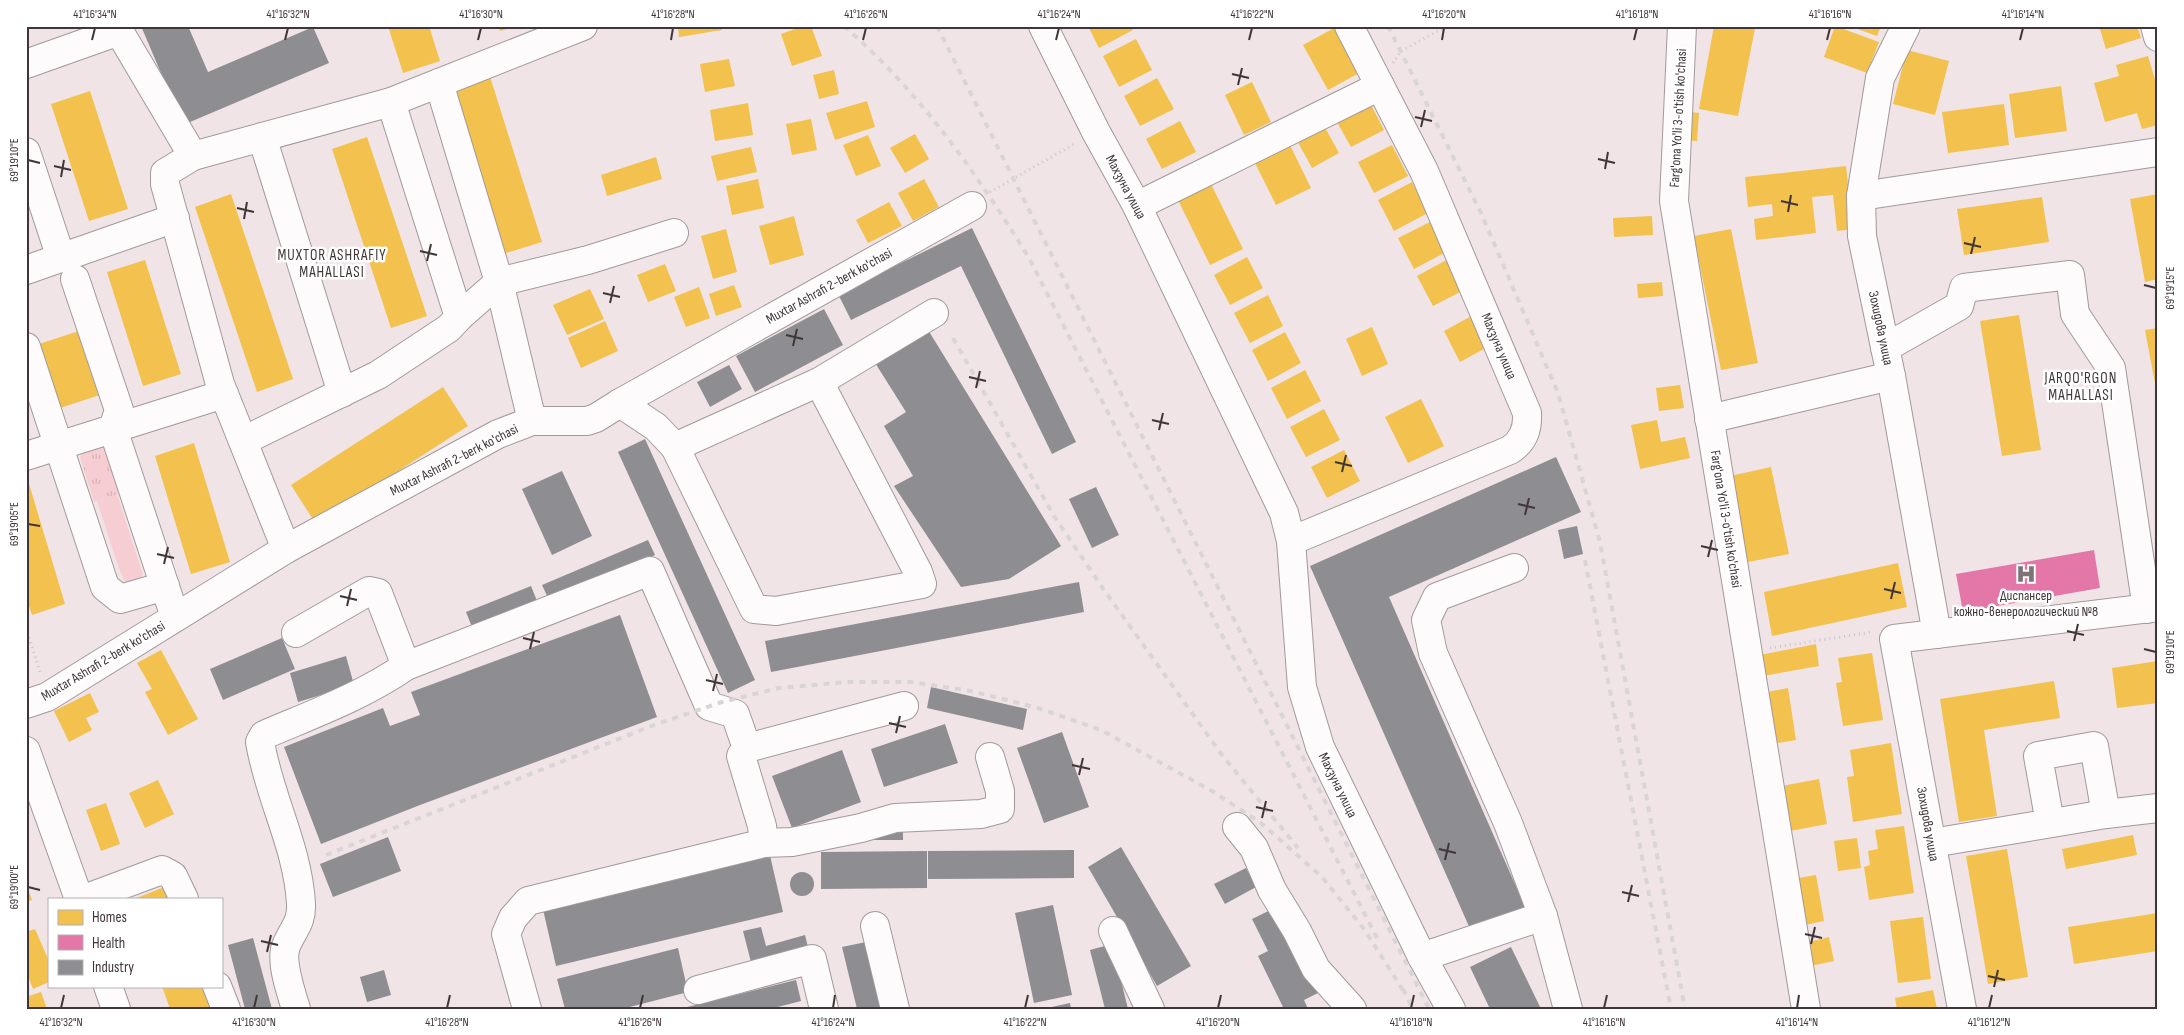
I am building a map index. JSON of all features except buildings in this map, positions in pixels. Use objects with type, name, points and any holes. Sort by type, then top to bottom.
[{"type":"street","points":[[286,549],[224,394],[165,184],[165,174],[193,156],[391,102],[583,26]]},
{"type":"street","name":"Махзуна улица","points":[[1043,26],[1096,132],[1137,206],[1284,513],[1291,541],[1302,687],[1320,747],[1422,957],[1451,1009]]},
{"type":"street","name":"Махзуна улица","points":[[1291,541],[1510,450],[1522,440],[1526,430],[1527,413],[1424,171],[1349,26]]},
{"type":"street","name":"Farg'ona Yo'li 3-o'tish ko'chasi","points":[[1682,26],[1674,201],[1806,1009]]},
{"type":"street","name":"Зохидова улица","points":[[1906,26],[1880,78],[1861,196],[1862,236],[1891,376],[1938,634]]},
{"type":"street","points":[[2155,26],[2158,37]]},
{"type":"street","points":[[26,64],[118,28],[193,156]]},
{"type":"street","points":[[439,83],[499,282],[532,421]]},
{"type":"street","points":[[1137,206],[1380,86]]},
{"type":"street","points":[[391,102],[459,317]]},
{"type":"street","points":[[262,137],[342,393]]},
{"type":"street","points":[[26,152],[119,410],[113,429],[175,617]]},
{"type":"street","points":[[1861,196],[2158,152]]},
{"type":"street","name":"Muxtar Ashrafi 2-berk ko'chasi","points":[[37,700],[286,549],[498,434],[532,421],[587,422],[596,418],[972,206]]},
{"type":"street","points":[[26,270],[68,268],[175,218]]},
{"type":"street","points":[[243,441],[378,375],[449,328],[499,282],[588,260],[674,233]]},
{"type":"street","points":[[1885,348],[1959,306],[1964,288],[2070,275],[2075,314],[2111,368],[2153,608],[1894,639]]},
{"type":"street","points":[[675,447],[819,382],[934,313]]},
{"type":"street","points":[[26,347],[105,587],[120,599],[165,586]]},
{"type":"street","points":[[1710,419],[1891,376]]},
{"type":"street","points":[[620,403],[656,427],[675,447],[754,609],[776,611],[922,584],[918,572],[819,382]]},
{"type":"street","points":[[26,456],[224,394]]},
{"type":"street","points":[[1514,568],[1437,597],[1426,620],[1433,653],[1508,824],[1543,916],[1568,1009]]},
{"type":"street","points":[[296,1009],[286,972],[286,947],[300,922],[301,904],[292,849],[264,763],[260,742],[264,735],[361,693],[388,679],[406,666],[650,571],[709,706],[735,714],[747,748]]},
{"type":"street","points":[[296,633],[368,591],[378,593],[406,666]]},
{"type":"street","name":"Зохидова улица","points":[[1894,639],[1962,1009]]},
{"type":"street","points":[[764,843],[762,826],[741,756],[747,748],[904,706]]},
{"type":"street","points":[[2050,823],[2038,756],[2094,746],[2106,814]]},
{"type":"street","points":[[26,751],[78,898]]},
{"type":"street","points":[[527,1009],[506,934],[513,918],[528,901],[764,843],[792,842],[861,828],[895,818],[981,814],[1000,809],[1000,791],[990,757]]},
{"type":"street","points":[[1932,843],[2106,814],[2158,808]]},
{"type":"street","points":[[1238,827],[1254,848],[1272,890],[1297,931],[1316,969],[1352,1009]]},
{"type":"street","points":[[87,898],[162,870],[172,876],[183,898]]},
{"type":"street","points":[[1422,957],[1543,916]]},
{"type":"street","points":[[874,926],[895,1009]]},
{"type":"street","points":[[1113,931],[1150,1009]]},
{"type":"street","points":[[698,990],[812,959],[824,1009]]},
{"type":"street","points":[[109,988],[116,1009]]},
{"type":"street","points":[[218,988],[226,1009]]},
{"type":"path","points":[[1380,86],[1383,77],[1401,51],[1448,26]]},
{"type":"path","points":[[972,206],[989,193],[1096,132]]},
{"type":"path","points":[[26,628],[37,700]]},
{"type":"path","points":[[1747,652],[1870,631],[1894,639]]},
{"type":"green space","points":[[97,444],[105,448],[120,493],[94,502],[80,457],[84,448]]},
{"type":"green space","points":[[117,494],[143,575],[138,582],[130,584],[124,580],[118,566],[97,501]]},
{"type":"railway","points":[[844,26],[871,51],[922,106],[989,195],[1029,258],[1377,938]]},
{"type":"railway","points":[[937,26],[1429,1009]]},
{"type":"railway","points":[[1388,26],[1481,213],[1558,393],[1600,542],[1685,1009]]},
{"type":"railway","points":[[953,338],[1054,516],[1104,590],[1222,755],[1298,848]]},
{"type":"railway","points":[[1585,560],[1671,1009]]},
{"type":"railway","points":[[326,855],[654,725],[722,702],[779,688],[848,682],[911,682],[971,691],[1038,708],[1101,730],[1212,791],[1261,823],[1322,877],[1364,929],[1406,995]]},
{"type":"railway","points":[[1403,989],[1413,1009]]},
{"type":"place","name":"Диспансер кожно-венерологический №8","points":[[2026,574]]},
{"type":"district","name":"MUXTOR ASHRAFIY MAHALLASI","points":[[332,264]]},
{"type":"district","name":"JARQO'RGON MAHALLASI","points":[[2081,386]]}]
